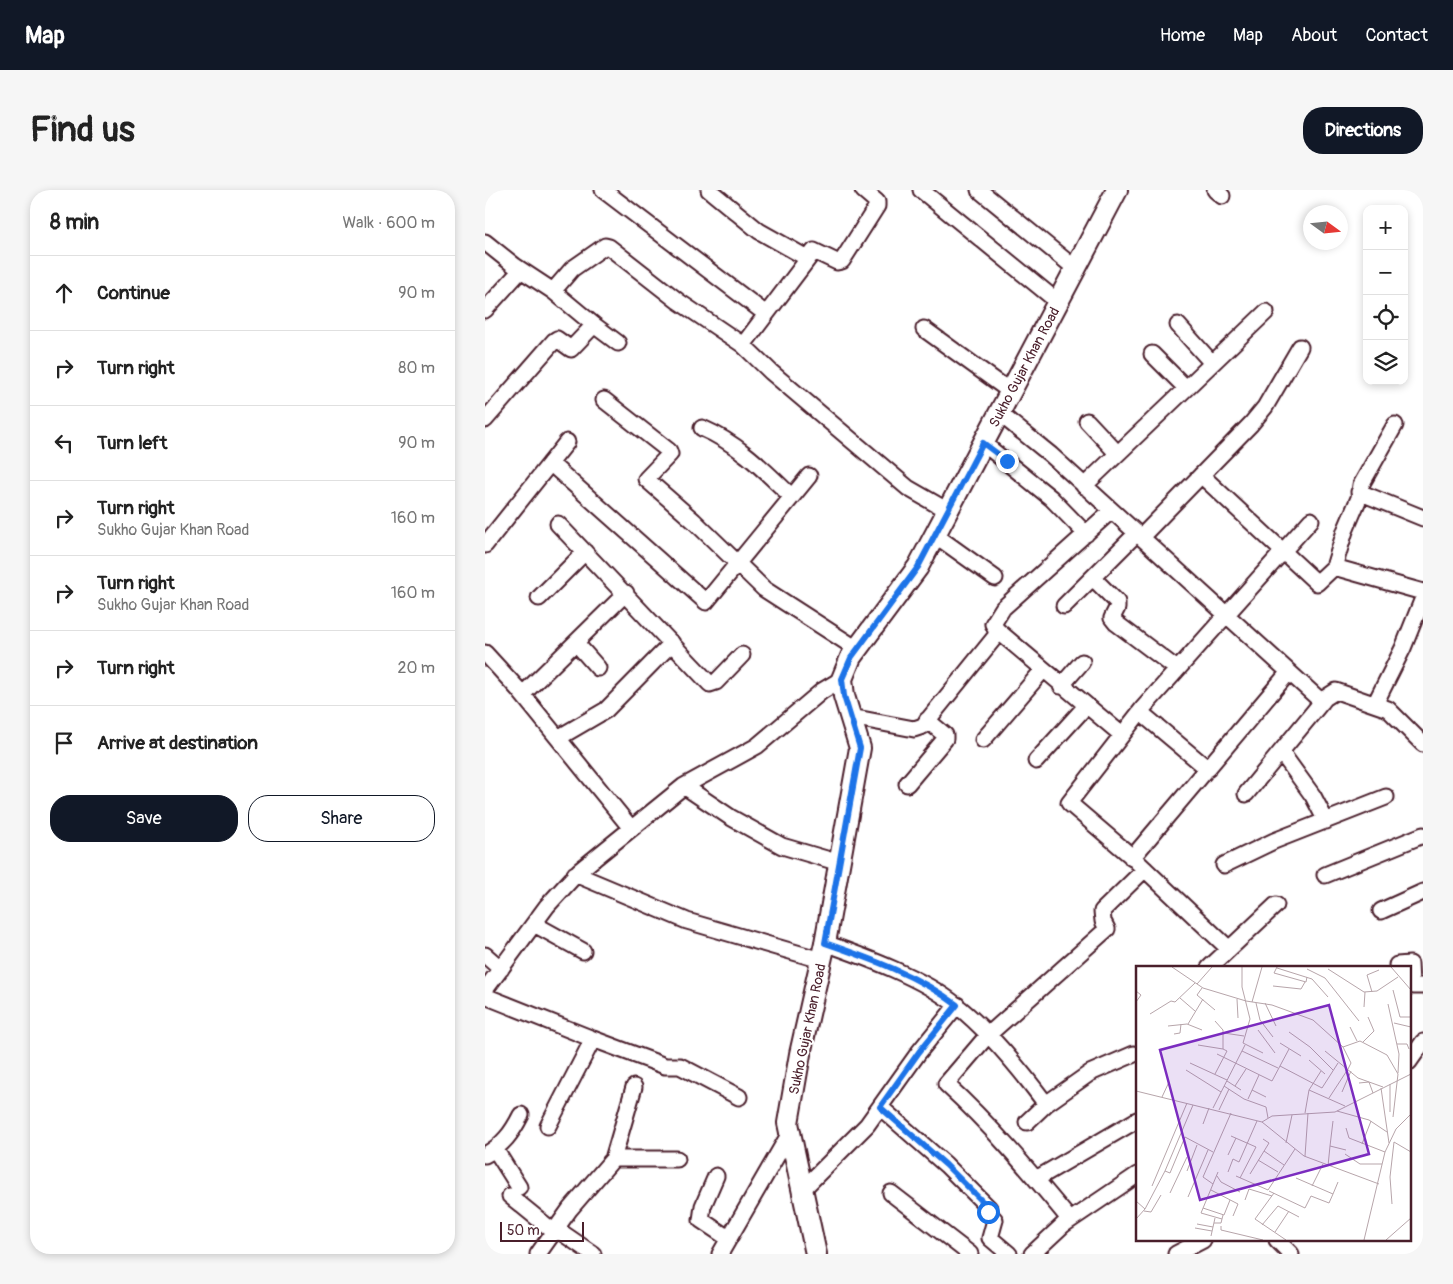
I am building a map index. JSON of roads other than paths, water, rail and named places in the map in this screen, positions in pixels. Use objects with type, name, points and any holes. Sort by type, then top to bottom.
[{"type":"main road","name":"Sukho Gujar Khan Road","points":[[816,1254],[788,1123],[800,1054],[840,863],[860,748],[842,679],[857,649],[918,567],[1117,190]]},
{"type":"street","points":[[603,190],[766,314]]},
{"type":"street","points":[[709,190],[759,230],[807,258]]},
{"type":"street","points":[[743,345],[814,251],[837,262],[842,262],[877,206],[877,202],[863,190]]},
{"type":"street","points":[[921,190],[1058,302]]},
{"type":"street","points":[[979,190],[1076,269]]},
{"type":"street","points":[[485,242],[521,270],[553,291],[594,326],[618,343]]},
{"type":"street","points":[[553,291],[572,268],[605,246],[609,247],[678,300],[743,345],[766,367],[908,488],[948,511]]},
{"type":"street","points":[[485,310],[521,270]]},
{"type":"street","points":[[1084,486],[1185,387],[1266,312]]},
{"type":"street","points":[[1178,325],[1212,363]]},
{"type":"street","points":[[485,420],[554,341],[557,339],[571,349],[594,326]]},
{"type":"street","points":[[924,329],[1011,392]]},
{"type":"street","points":[[1064,606],[1201,475],[1265,407],[1300,347]]},
{"type":"street","points":[[1152,354],[1185,387]]},
{"type":"street","points":[[604,400],[669,451],[669,454],[646,480],[739,563],[764,589],[857,649]]},
{"type":"street","points":[[999,413],[1051,455],[1322,702]]},
{"type":"street","points":[[1087,421],[1117,453]]},
{"type":"street","points":[[1201,475],[1314,583],[1334,567],[1361,485],[1395,425]]},
{"type":"street","points":[[703,428],[732,443],[758,463],[792,497]]},
{"type":"street","points":[[485,545],[567,442]]},
{"type":"street","points":[[983,443],[1051,498],[1086,534]]},
{"type":"street","points":[[551,462],[706,602],[809,476]]},
{"type":"street","points":[[1359,492],[1423,518]]},
{"type":"street","points":[[1111,511],[1003,608],[993,624],[997,630],[1061,686],[1122,734]]},
{"type":"street","points":[[1228,948],[1133,858],[1069,803],[1140,712],[1311,520]]},
{"type":"street","points":[[558,524],[626,593],[710,684],[716,682],[742,655]]},
{"type":"street","points":[[935,535],[995,578]]},
{"type":"street","points":[[539,598],[585,552]]},
{"type":"street","points":[[1334,567],[1423,592]]},
{"type":"street","points":[[1093,578],[1117,602],[1117,608],[1112,618],[1116,623],[1177,669]]},
{"type":"street","points":[[523,694],[626,593]]},
{"type":"street","points":[[1375,704],[1403,648],[1423,598]]},
{"type":"street","points":[[851,717],[918,729],[992,641],[997,630]]},
{"type":"street","points":[[575,643],[597,668]]},
{"type":"street","points":[[558,738],[606,710],[672,643]]},
{"type":"street","points":[[485,653],[523,694],[631,827]]},
{"type":"street","points":[[1061,686],[1082,662]]},
{"type":"street","points":[[983,740],[1043,670]]},
{"type":"street","points":[[1133,858],[1289,672]]},
{"type":"street","points":[[485,990],[534,924],[575,874],[684,786],[757,746],[822,691],[842,679]]},
{"type":"street","points":[[1246,794],[1322,702],[1336,691],[1388,710],[1423,744]]},
{"type":"street","points":[[1036,761],[1086,706]]},
{"type":"street","points":[[1140,712],[1208,769]]},
{"type":"street","points":[[907,784],[945,739],[945,735],[927,720]]},
{"type":"street","points":[[1281,752],[1313,796],[1326,821]]},
{"type":"street","points":[[684,786],[730,817],[782,846],[840,863]]},
{"type":"street","points":[[1224,865],[1274,841],[1386,797]]},
{"type":"street","points":[[1325,875],[1423,835]]},
{"type":"street","points":[[1070,1220],[984,1119],[946,1084],[987,1036],[1107,929],[1103,921],[1102,911],[1145,869]]},
{"type":"street","points":[[575,874],[687,921],[769,947],[858,954],[901,974],[957,1005],[1026,1076],[1046,1104]]},
{"type":"street","points":[[1381,911],[1423,892]]},
{"type":"street","points":[[1211,966],[1276,905]]},
{"type":"street","points":[[534,924],[583,951]]},
{"type":"street","points":[[485,955],[501,969]]},
{"type":"street","points":[[1397,965],[1410,964],[1410,966]]},
{"type":"street","points":[[1411,984],[1423,986]]},
{"type":"street","points":[[485,996],[665,1066],[680,1066],[739,1097]]},
{"type":"street","points":[[802,1190],[855,1139],[919,1052],[957,1005]]},
{"type":"street","points":[[548,1126],[593,1039]]},
{"type":"street","points":[[1411,1059],[1423,1042]]},
{"type":"street","points":[[1027,1122],[1046,1104],[1090,1073],[1134,1054]]},
{"type":"street","points":[[538,1254],[554,1230],[613,1160],[634,1087]]},
{"type":"street","points":[[880,1107],[946,1165],[989,1208],[988,1212],[995,1220],[990,1238],[1009,1254]]},
{"type":"street","points":[[521,1115],[512,1132],[490,1152],[514,1192],[554,1230],[593,1254]]},
{"type":"street","points":[[1037,1179],[1136,1121]]},
{"type":"street","points":[[720,1254],[790,1133]]},
{"type":"street","points":[[613,1160],[677,1159]]},
{"type":"street","points":[[716,1176],[703,1206],[701,1220],[728,1238]]},
{"type":"street","points":[[1033,1254],[1070,1220],[1136,1176]]},
{"type":"street","points":[[891,1193],[970,1254]]},
{"type":"street","points":[[1176,1254],[1199,1242]]},
{"type":"street","points":[[1279,1242],[1291,1254]]}]
